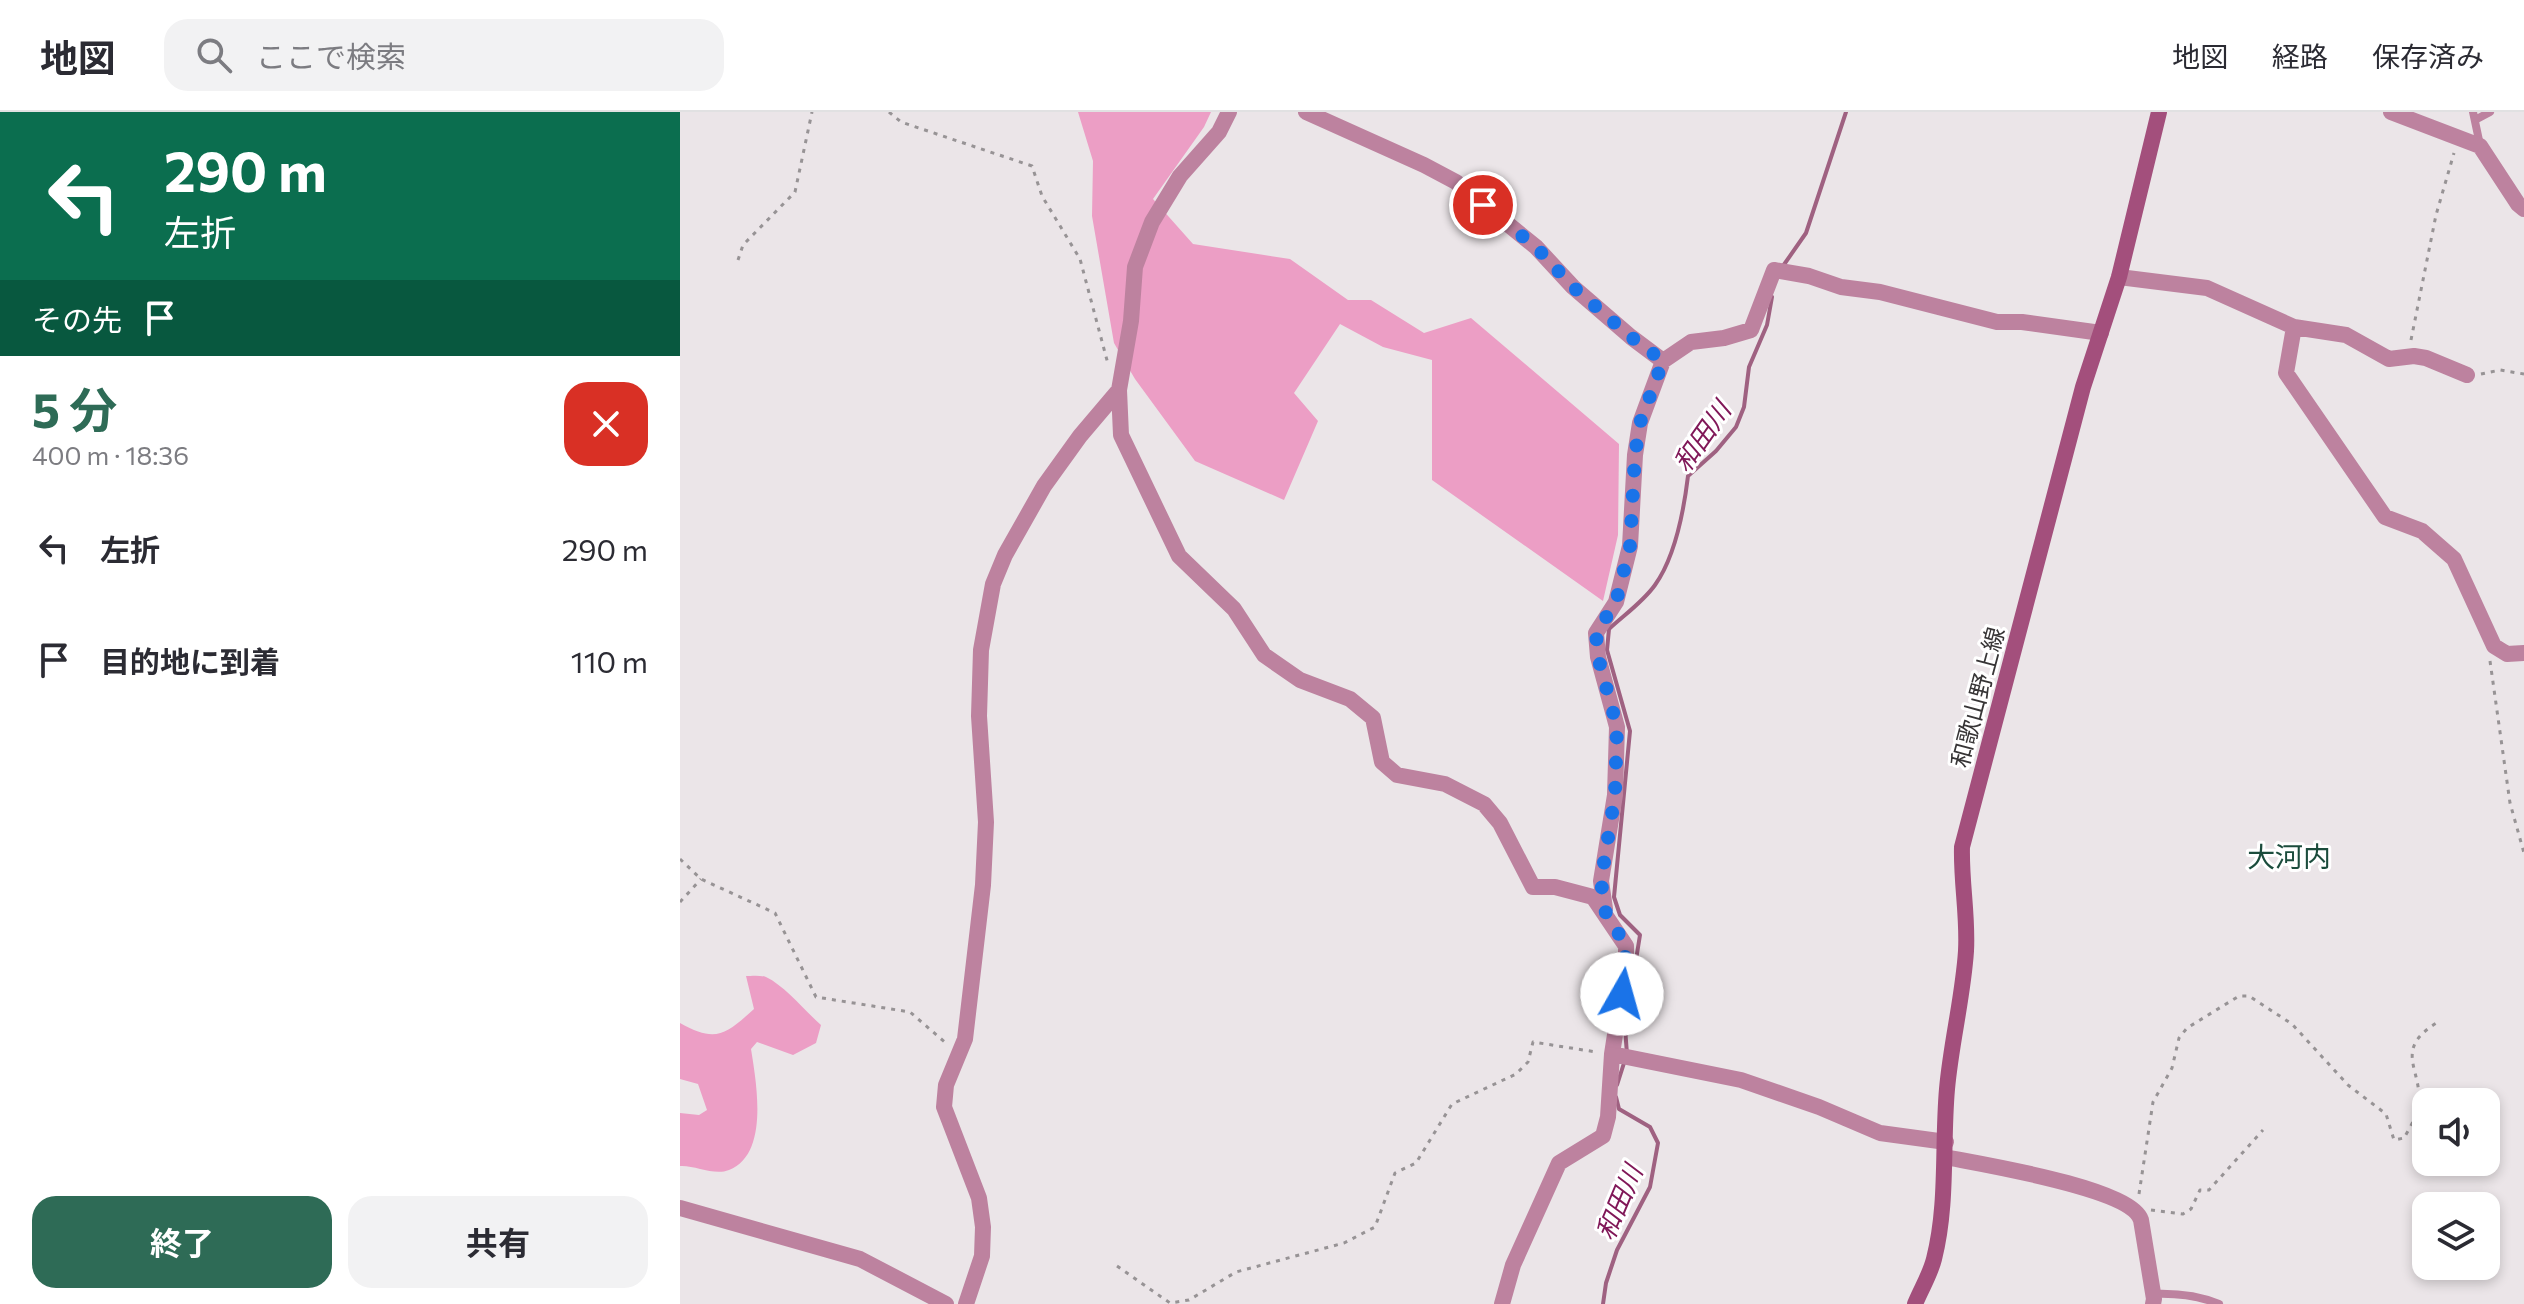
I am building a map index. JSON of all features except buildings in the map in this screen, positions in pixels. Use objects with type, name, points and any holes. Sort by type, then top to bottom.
[{"type":"main road","name":"和歌山野上線","points":[[1915,1304],[1934,1262],[1939,1234],[1947,1090],[1967,928],[1962,847],[2083,387],[2119,277],[2159,112]]},
{"type":"street","points":[[1229,112],[1219,132],[1180,176],[1152,222],[1135,267],[1131,321],[1119,390],[1121,435],[1179,556],[1234,609],[1264,655],[1300,680],[1350,699],[1373,718],[1382,762],[1397,775],[1445,784],[1484,804],[1500,823],[1533,887],[1555,887],[1593,897],[1626,946],[1612,1054],[1608,1117],[1603,1136],[1559,1163],[1513,1265],[1502,1304]]},
{"type":"street","points":[[1306,112],[1456,182],[1536,247],[1573,287],[1663,361]]},
{"type":"street","points":[[2391,112],[2480,146],[2524,209]]},
{"type":"street","points":[[1605,911],[1601,881],[1615,795],[1617,727],[1598,657],[1596,633],[1616,602],[1630,546],[1640,423],[1663,361],[1691,342],[1724,338],[1751,330],[1774,270],[1809,276],[1841,287],[1880,292],[1997,322],[2022,322],[2101,333]]},
{"type":"street","points":[[2119,277],[2207,288],[2294,327],[2346,335],[2389,359],[2426,358],[2467,375]]},
{"type":"street","points":[[2294,327],[2286,373],[2385,517],[2422,531],[2454,559],[2494,646],[2507,654],[2524,653]]},
{"type":"street","points":[[966,1304],[982,1256],[983,1227],[979,1198],[944,1107],[946,1085],[965,1039],[983,885],[986,822],[979,716],[981,650],[993,584],[1005,555],[1044,486],[1080,436],[1119,390]]},
{"type":"street","points":[[1612,1054],[1741,1080],[1819,1107],[1880,1133],[2063,1180],[2134,1209],[2141,1220],[2153,1299]]},
{"type":"street","points":[[680,1208],[860,1259],[946,1304]]},
{"type":"lane","points":[[2480,146],[2474,116],[2490,112]]},
{"type":"lane","points":[[2153,1299],[2176,1293],[2203,1297],[2219,1304]]},
{"type":"path","points":[[738,260],[743,245],[795,192],[812,112]]},
{"type":"path","points":[[889,112],[901,122],[1032,166],[1042,196],[1080,259],[1098,332],[1119,390]]},
{"type":"path","points":[[2408,357],[2436,215],[2458,137]]},
{"type":"path","points":[[2467,375],[2500,370],[2524,374]]},
{"type":"path","points":[[2489,651],[2510,803],[2524,853]]},
{"type":"path","points":[[680,859],[701,879],[775,913],[816,997],[910,1012],[960,1054]]},
{"type":"path","points":[[680,902],[701,879]]},
{"type":"path","points":[[2263,1130],[2209,1190],[2200,1190],[2191,1209],[2183,1214],[2134,1209],[2153,1102],[2172,1068],[2179,1038],[2187,1028],[2229,1002],[2239,996],[2249,996],[2292,1024],[2348,1085],[2386,1114],[2394,1140],[2398,1141],[2404,1138],[2417,1112],[2417,1092],[2410,1059],[2414,1044],[2438,1022]]},
{"type":"path","points":[[1117,1266],[1170,1303],[1189,1300],[1236,1272],[1344,1243],[1375,1227],[1395,1173],[1416,1163],[1452,1104],[1516,1074],[1528,1062],[1533,1042],[1612,1054]]},
{"type":"shaded area","points":[[1078,112],[1211,112],[1204,127],[1153,199],[1193,244],[1290,259],[1348,300],[1371,300],[1424,333],[1471,318],[1619,444],[1618,535],[1603,601],[1432,480],[1432,360],[1383,347],[1340,324],[1294,393],[1318,421],[1284,500],[1195,461],[1135,379],[1114,343],[1092,216],[1093,161]]},
{"type":"shaded area","points":[[746,976],[766,977],[795,999],[821,1025],[816,1043],[793,1055],[757,1042],[751,1049],[757,1097],[755,1133],[742,1162],[723,1172],[680,1166],[680,1113],[699,1115],[707,1110],[698,1084],[680,1079],[680,1023],[712,1034],[735,1025],[754,1009]]},
{"type":"waterway","name":"和田川","points":[[1783,266],[1806,233],[1846,112]]},
{"type":"waterway","name":"和田川","points":[[1627,1054],[1625,1028],[1640,935],[1620,915],[1614,897],[1630,731],[1607,650],[1609,629],[1639,603],[1662,574],[1681,518],[1688,476],[1716,451],[1736,427],[1744,407],[1749,367],[1767,325],[1772,297]]},
{"type":"waterway","name":"和田川","points":[[1617,1085],[1624,1063]]},
{"type":"waterway","name":"和田川","points":[[1603,1304],[1617,1250],[1650,1187],[1658,1143],[1650,1127],[1619,1109],[1616,1097]]},
{"type":"district","name":"大河内","points":[[2289,856]]},
{"type":"route","points":[[1483,205],[1536,247],[1573,287],[1663,361],[1640,423],[1630,546],[1616,602],[1596,633],[1598,657],[1617,727],[1615,795],[1601,881],[1605,911],[1626,946],[1622,994]]}]
